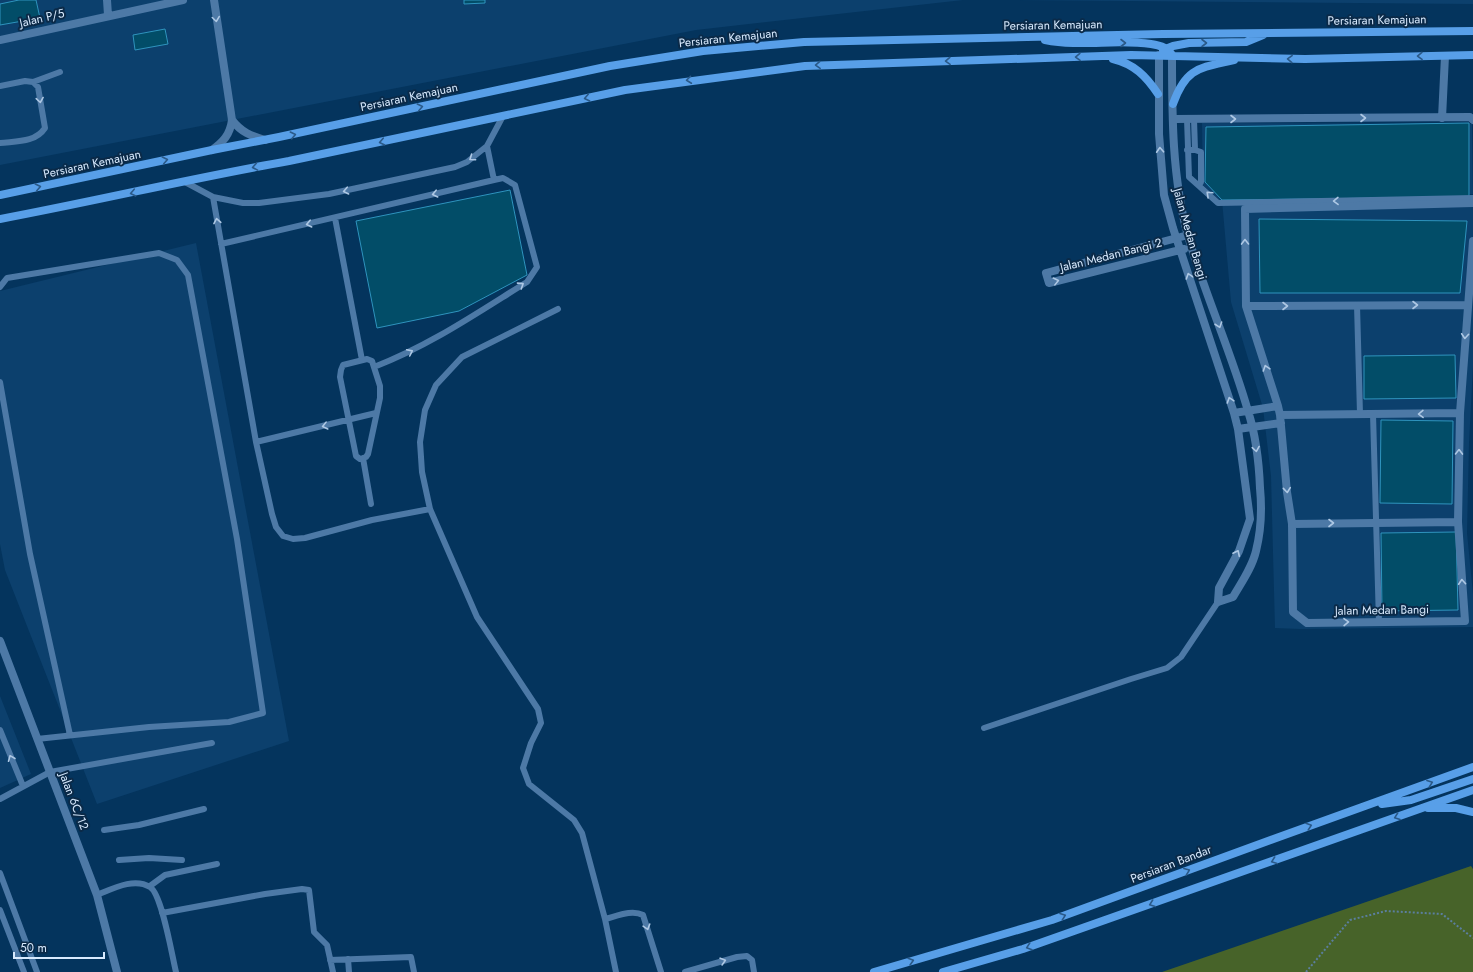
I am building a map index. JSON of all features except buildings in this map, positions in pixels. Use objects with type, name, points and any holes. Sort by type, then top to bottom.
[{"type":"main road","name":"Persiaran Kemajuan","points":[[0,196],[610,66],[704,51],[804,42],[1266,33],[1473,31]]},
{"type":"main road","points":[[0,219],[66,207],[625,90],[805,66],[1159,55],[1169,52],[1173,46],[1189,43],[1246,42],[1266,33]]},
{"type":"main road","points":[[1028,37],[1060,43],[1152,44],[1169,52],[1245,58],[1305,59],[1473,55]]},
{"type":"main road","points":[[1100,56],[1122,61],[1141,72],[1158,94]]},
{"type":"main road","points":[[1172,104],[1184,80],[1193,72],[1204,67],[1245,58]]},
{"type":"main road","name":"Persiaran Bandar","points":[[874,972],[1052,920],[1473,767]]},
{"type":"main road","points":[[1367,805],[1411,800],[1473,779]]},
{"type":"main road","points":[[943,972],[1023,949],[1473,790]]},
{"type":"main road","points":[[1421,808],[1456,808],[1473,812]]},
{"type":"street","points":[[107,0],[108,15]]},
{"type":"street","name":"Jalan P/5","points":[[0,40],[108,15],[183,0]]},
{"type":"street","points":[[212,150],[225,139],[229,133],[232,120],[214,0]]},
{"type":"street","name":"Jalan Medan Bangi","points":[[1159,55],[1158,94],[1160,163],[1164,195],[1176,238],[1234,413],[1238,429],[1250,519],[1239,551],[1220,588],[1218,602],[1233,597],[1248,572],[1256,552],[1260,528],[1260,476],[1248,411],[1188,235],[1180,194],[1175,145],[1169,52]]},
{"type":"street","points":[[1442,118],[1445,56]]},
{"type":"street","points":[[1174,119],[1470,117],[1473,120]]},
{"type":"street","points":[[232,120],[247,134],[265,140]]},
{"type":"street","name":"Jalan Medan Bangi","points":[[1473,203],[1245,209],[1246,306],[1281,419],[1287,492],[1292,524],[1293,612],[1307,623],[1465,621],[1458,522],[1460,413],[1467,304],[1473,242]]},
{"type":"street","name":"Jalan Medan Bangi 2","points":[[1188,235],[1046,273],[1049,283],[1192,247]]},
{"type":"street","points":[[1246,306],[1467,304]]},
{"type":"street","points":[[1234,413],[1278,406]]},
{"type":"street","points":[[1238,429],[1252,427],[1281,419],[1360,414],[1460,413]]},
{"type":"street","points":[[1292,524],[1458,522]]},
{"type":"street","name":"Jalan 6C/12","points":[[0,641],[97,895],[117,972]]},
{"type":"lane","points":[[0,86],[25,81],[33,82],[60,72]]},
{"type":"lane","points":[[0,143],[34,139],[40,135],[45,128],[38,87],[33,82]]},
{"type":"lane","points":[[185,182],[213,197],[243,203],[259,203],[329,194],[455,167],[467,162],[487,146],[502,116]]},
{"type":"lane","points":[[1191,119],[1187,147],[1189,177],[1218,203],[1473,198]]},
{"type":"lane","points":[[1191,119],[1195,150]]},
{"type":"lane","points":[[1175,145],[1201,152],[1201,182],[1199,185]]},
{"type":"lane","points":[[487,146],[494,180]]},
{"type":"lane","points":[[221,244],[503,178],[515,185],[537,267],[527,282],[431,341],[374,367]]},
{"type":"lane","points":[[213,197],[256,442],[276,527],[283,536],[293,539],[305,538],[372,520],[430,509]]},
{"type":"lane","points":[[335,218],[362,360]]},
{"type":"lane","points":[[0,287],[7,278],[158,253],[177,260],[188,275],[237,539],[263,713],[229,722],[149,727],[37,739]]},
{"type":"lane","points":[[1356,305],[1360,414]]},
{"type":"lane","points":[[558,309],[462,357],[436,385],[425,410],[420,442],[422,472],[430,509],[477,617],[538,709],[541,723],[531,743],[523,768],[529,784],[574,820],[582,833],[605,919],[616,972]]},
{"type":"lane","points":[[367,359],[372,361],[380,386],[380,398],[368,454],[363,458],[358,458],[356,456],[347,420],[340,377],[343,365],[362,360],[367,359]]},
{"type":"lane","points":[[0,382],[30,554],[70,735]]},
{"type":"lane","points":[[256,442],[376,413]]},
{"type":"lane","points":[[1373,414],[1379,622]]},
{"type":"lane","points":[[363,458],[371,504]]},
{"type":"lane","points":[[984,728],[1166,668],[1181,657],[1218,602]]},
{"type":"lane","points":[[0,730],[23,786]]},
{"type":"lane","points":[[0,799],[50,772],[212,743]]},
{"type":"lane","points":[[104,830],[139,825],[204,809]]},
{"type":"lane","points":[[119,860],[149,858],[182,860]]},
{"type":"lane","points":[[150,886],[165,875],[217,864]]},
{"type":"lane","points":[[0,873],[37,972]]},
{"type":"lane","points":[[97,895],[126,884],[150,886],[155,891],[162,913],[176,972]]},
{"type":"lane","points":[[162,913],[264,894],[302,889],[309,890],[314,932],[326,945],[333,972]]},
{"type":"lane","points":[[0,910],[2,924],[24,972]]},
{"type":"lane","points":[[605,919],[632,912],[638,912],[644,915],[661,972]]},
{"type":"lane","points":[[685,972],[737,957],[746,956],[752,960],[754,972]]},
{"type":"lane","points":[[330,960],[411,957],[414,972]]},
{"type":"lane","points":[[348,959],[350,972]]},
{"type":"path","points":[[1306,972],[1350,920],[1386,911],[1442,914],[1473,938]]},
{"type":"shaded area","points":[[0,0],[963,0],[696,30],[0,165]]},
{"type":"shaded area","points":[[1013,0],[1473,0],[1473,4]]},
{"type":"shaded area","points":[[1202,123],[1472,124],[1473,194],[1253,199],[1473,197],[1473,366],[1469,443],[1467,533],[1473,594],[1473,627],[1275,628],[1271,476],[1263,408],[1231,302],[1222,200],[1219,200],[1203,185]]},
{"type":"shaded area","points":[[196,243],[289,741],[97,804],[5,570],[0,544],[0,291]]},
{"type":"shaded area","points":[[0,696],[31,774],[0,788]]},
{"type":"green space","points":[[1471,866],[1473,869],[1473,972],[1162,972]]}]
